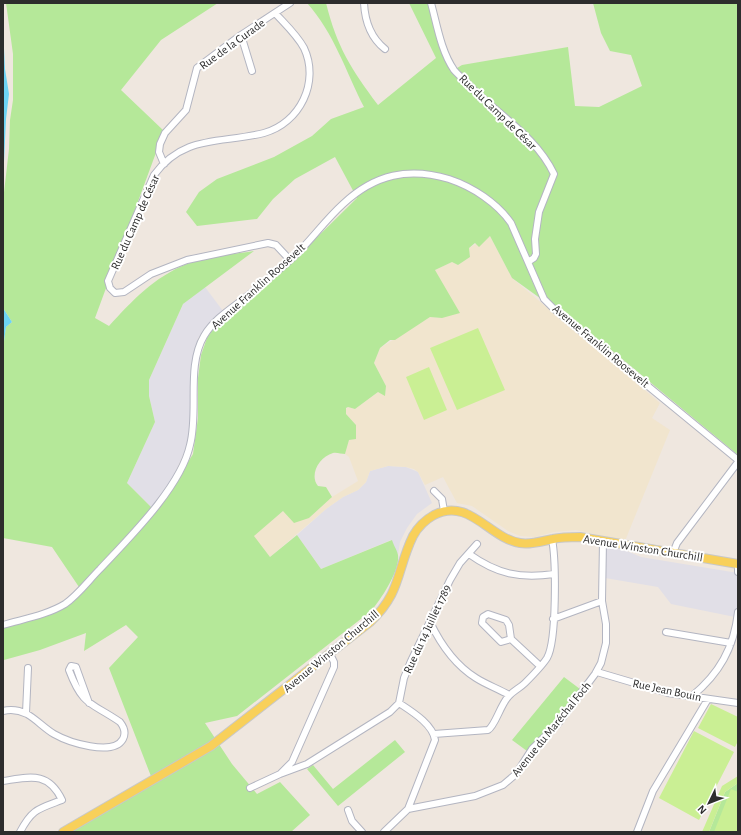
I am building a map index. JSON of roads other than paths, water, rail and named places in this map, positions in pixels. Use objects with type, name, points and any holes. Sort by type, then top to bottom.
[{"type":"main road","name":"Avenue Winston Churchill","points":[[63,832],[212,746],[370,622],[386,606],[399,581],[414,535],[419,527],[430,517],[444,511],[457,511],[470,515],[513,542],[530,543],[552,539],[580,537],[738,564]]},
{"type":"street","points":[[275,13],[290,3]]},
{"type":"street","points":[[364,3],[366,19],[373,38],[385,49]]},
{"type":"street","name":"Rue du Camp de César","points":[[432,3],[442,46],[454,70],[475,91],[530,139],[549,164],[554,174],[539,212],[535,239],[536,254],[534,258],[528,262]]},
{"type":"street","name":"Rue de la Curade","points":[[164,164],[160,152],[160,144],[164,133],[186,110],[197,68],[241,35],[275,13]]},
{"type":"street","name":"Rue du Camp de César","points":[[275,13],[297,38],[308,59],[310,75],[308,88],[298,110],[290,119],[264,133],[202,142],[177,153],[164,164],[154,175],[108,281],[110,288],[115,293],[124,292],[151,274],[187,260],[268,244],[276,245],[290,260]]},
{"type":"street","points":[[241,35],[252,71]]},
{"type":"street","name":"Avenue Franklin Roosevelt","points":[[3,625],[51,610],[74,597],[162,500],[179,471],[190,447],[195,419],[194,379],[198,354],[204,336],[215,321],[290,260],[344,203],[385,177],[408,172],[431,174],[454,181],[491,201],[511,223],[544,299],[554,309],[738,461]]},
{"type":"street","points":[[673,553],[676,543],[738,461]]},
{"type":"street","points":[[434,491],[441,497],[444,511]]},
{"type":"street","points":[[434,734],[488,730],[492,728],[497,714],[509,695],[525,683],[547,658],[552,645],[554,574],[552,539]]},
{"type":"street","name":"Avenue du Maréchal Foch","points":[[408,809],[475,796],[503,785],[516,774],[532,749],[557,725],[597,672],[606,643],[606,624],[602,601],[603,541]]},
{"type":"street","name":"Rue du 14 Juillet 1789","points":[[399,703],[404,678],[456,569],[477,544]]},
{"type":"street","points":[[469,554],[484,565],[499,572],[515,576],[554,574]]},
{"type":"street","points":[[738,564],[738,572]]},
{"type":"street","points":[[553,619],[602,601]]},
{"type":"street","points":[[692,696],[719,670],[737,625],[738,612]]},
{"type":"street","points":[[511,639],[501,642],[482,623],[483,617],[488,614],[506,620],[509,625],[511,639],[540,666]]},
{"type":"street","points":[[430,622],[444,647],[455,661],[476,678],[509,695]]},
{"type":"street","points":[[666,632],[731,643]]},
{"type":"street","points":[[280,774],[292,762],[300,747],[334,667],[334,662],[330,654]]},
{"type":"street","points":[[3,711],[15,710],[26,714],[55,734],[82,745],[110,747],[118,744],[124,737],[125,730],[120,722],[89,703],[82,696],[75,685],[69,670],[71,666],[76,667],[89,703]]},
{"type":"street","points":[[26,714],[28,668]]},
{"type":"street","name":"Rue Jean Bouin","points":[[597,672],[668,692],[738,703]]},
{"type":"street","points":[[637,832],[653,791],[708,698]]},
{"type":"street","points":[[250,788],[280,774],[307,764],[390,712],[399,703],[427,725],[434,734],[431,750],[408,809],[384,832]]},
{"type":"street","points":[[3,781],[28,777],[41,778],[53,786],[62,800],[34,811],[20,832]]},
{"type":"street","points":[[348,810],[352,821],[362,832]]},
{"type":"water","points":[[3,28],[5,69],[9,94],[6,119],[3,184]]},
{"type":"water","points":[[3,308],[12,322],[6,327],[3,348]]}]
